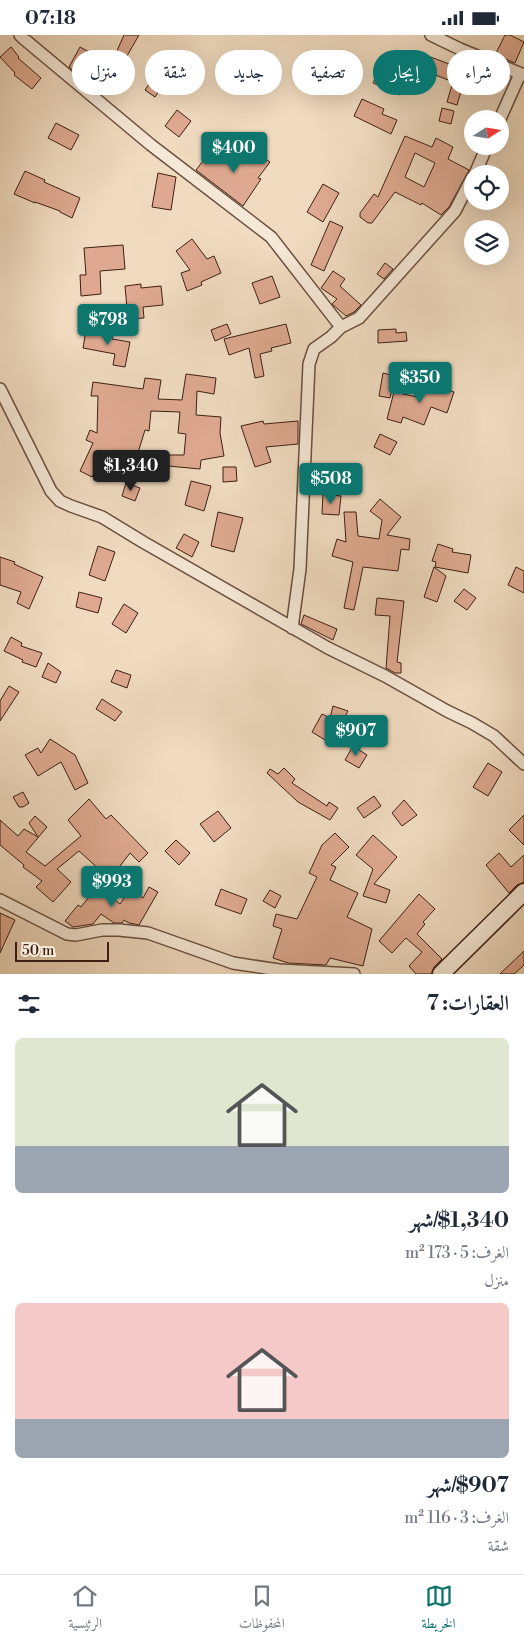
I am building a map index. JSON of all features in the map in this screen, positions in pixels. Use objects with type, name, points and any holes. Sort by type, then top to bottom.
[{"type":"street","points":[[20,35],[151,145],[271,237],[341,327]]},
{"type":"street","points":[[431,35],[522,75],[504,110]]},
{"type":"street","points":[[292,627],[300,569],[309,363],[314,349],[341,327],[359,318],[455,211],[464,194]]},
{"type":"street","points":[[0,389],[10,406],[31,454],[51,491],[60,501],[102,517],[328,648],[472,723],[494,736],[524,764]]},
{"type":"street","points":[[441,974],[524,892]]},
{"type":"street","points":[[0,900],[67,935],[102,930],[148,933],[233,963],[279,970],[354,974]]},
{"type":"building","points":[[124,35],[139,35],[130,50],[117,50]]},
{"type":"building","points":[[505,35],[510,35],[524,42],[515,63],[510,61],[510,50],[498,50]]},
{"type":"building","points":[[11,47],[18,58],[41,78],[32,89],[14,75],[15,73],[0,57]]},
{"type":"building","points":[[437,59],[447,63],[447,80],[437,76]]},
{"type":"building","points":[[449,95],[460,95],[457,105],[447,102]]},
{"type":"building","points":[[362,99],[384,109],[382,114],[397,120],[391,134],[354,116]]},
{"type":"building","points":[[442,108],[454,111],[451,124],[439,121]]},
{"type":"building","points":[[177,110],[191,121],[179,137],[165,126]]},
{"type":"building","points":[[56,123],[79,135],[71,150],[48,138]]},
{"type":"building","points":[[405,136],[432,147],[436,138],[453,147],[448,159],[464,167],[464,179],[449,207],[441,215],[422,203],[421,205],[395,192],[372,223],[368,223],[360,217],[360,213],[374,194],[378,197]],"holes":[[[415,153],[435,163],[424,187],[405,177]]]},
{"type":"building","points":[[250,147],[270,162],[258,178],[261,179],[243,206],[196,170],[213,148],[236,167]]},
{"type":"building","points":[[25,171],[45,180],[44,182],[80,198],[72,218],[60,211],[14,194]]},
{"type":"building","points":[[158,173],[176,177],[171,210],[152,207]]},
{"type":"building","points":[[323,184],[339,193],[323,222],[307,212]]},
{"type":"building","points":[[330,221],[343,227],[324,271],[311,265]]},
{"type":"building","points":[[192,239],[207,259],[214,256],[221,273],[201,282],[202,285],[187,291],[181,273],[190,270],[176,251]]},
{"type":"building","points":[[123,245],[125,269],[100,271],[101,294],[81,296],[80,275],[86,275],[84,248]]},
{"type":"building","points":[[385,263],[393,269],[384,279],[377,274]]},
{"type":"building","points":[[333,271],[345,279],[340,286],[361,305],[354,312],[346,316],[332,304],[337,299],[321,288]]},
{"type":"building","points":[[272,276],[280,297],[260,304],[252,283]]},
{"type":"building","points":[[141,284],[141,288],[161,286],[163,305],[143,307],[144,318],[128,319],[125,286]]},
{"type":"building","points":[[227,324],[231,334],[215,341],[211,330]]},
{"type":"building","points":[[286,324],[291,343],[271,348],[272,351],[260,354],[264,376],[255,378],[249,348],[229,355],[224,339]]},
{"type":"building","points":[[396,329],[396,333],[406,332],[407,341],[378,343],[378,330]]},
{"type":"building","points":[[86,330],[113,335],[112,339],[130,342],[125,367],[113,365],[115,354],[83,348]]},
{"type":"building","points":[[383,373],[395,376],[390,398],[379,396]]},
{"type":"building","points":[[186,374],[216,378],[214,394],[197,391],[196,415],[221,417],[220,433],[224,456],[201,460],[200,469],[168,466],[169,455],[184,455],[186,434],[178,433],[180,412],[151,411],[149,431],[145,430],[137,456],[129,454],[123,478],[95,471],[92,477],[80,471],[93,443],[86,440],[90,430],[97,433],[98,396],[91,396],[93,382],[143,389],[145,378],[161,380],[158,399],[182,400]]},
{"type":"building","points":[[427,382],[454,392],[447,413],[431,407],[424,425],[403,417],[401,423],[387,419],[394,392],[422,398]]},
{"type":"building","points":[[263,421],[264,424],[298,421],[298,444],[266,447],[271,462],[255,467],[241,426]]},
{"type":"building","points":[[380,434],[397,442],[390,455],[374,447]]},
{"type":"building","points":[[223,467],[236,467],[237,481],[223,482]]},
{"type":"building","points":[[191,481],[211,486],[204,511],[185,505]]},
{"type":"building","points":[[126,483],[140,488],[135,501],[122,496]]},
{"type":"building","points":[[323,494],[341,496],[339,515],[322,514]]},
{"type":"building","points":[[380,499],[401,517],[387,535],[410,539],[409,550],[401,549],[398,571],[363,567],[354,610],[344,608],[353,562],[332,556],[337,539],[346,542],[344,512],[356,512],[358,536],[379,539],[382,520],[370,511]]},
{"type":"building","points":[[218,512],[243,518],[234,552],[211,546]]},
{"type":"building","points":[[184,534],[199,542],[192,557],[176,548]]},
{"type":"building","points":[[438,544],[453,549],[452,552],[471,555],[468,573],[435,567],[436,562],[432,561]]},
{"type":"building","points":[[98,546],[115,552],[105,581],[89,575]]},
{"type":"building","points":[[0,557],[15,562],[14,564],[43,577],[29,609],[17,603],[21,592],[0,585]]},
{"type":"building","points":[[434,567],[446,576],[437,602],[424,597]]},
{"type":"building","points":[[516,567],[524,571],[524,593],[508,585]]},
{"type":"building","points":[[464,589],[476,598],[467,610],[454,601]]},
{"type":"building","points":[[79,592],[102,598],[98,613],[76,607]]},
{"type":"building","points":[[377,598],[404,601],[397,662],[401,663],[401,673],[395,673],[386,668],[390,616],[375,615]]},
{"type":"building","points":[[124,604],[138,613],[126,633],[112,624]]},
{"type":"building","points":[[304,615],[337,629],[333,640],[301,624]]},
{"type":"building","points":[[11,637],[22,643],[21,646],[42,653],[36,667],[22,662],[23,660],[4,651]]},
{"type":"building","points":[[48,663],[61,672],[56,683],[42,677]]},
{"type":"building","points":[[116,670],[131,675],[127,688],[111,682]]},
{"type":"building","points":[[9,686],[19,692],[0,721],[0,701]]},
{"type":"building","points":[[102,699],[122,712],[115,721],[96,709]]},
{"type":"building","points":[[333,706],[348,711],[330,743],[312,732],[322,714],[330,718]]},
{"type":"building","points":[[50,739],[75,755],[88,783],[75,790],[61,762],[38,776],[25,755],[38,748],[41,753]]},
{"type":"building","points":[[353,746],[367,755],[359,768],[345,760]]},
{"type":"building","points":[[488,763],[502,772],[488,796],[473,787]]},
{"type":"building","points":[[284,768],[295,779],[292,783],[327,806],[329,802],[338,808],[330,820],[298,802],[267,773],[270,769],[278,774]]},
{"type":"building","points":[[23,792],[29,803],[19,807],[13,797]]},
{"type":"building","points":[[374,796],[381,806],[364,818],[357,808]]},
{"type":"building","points":[[89,799],[106,819],[111,815],[148,853],[139,862],[130,853],[108,882],[98,874],[101,871],[79,851],[57,869],[71,882],[53,902],[36,887],[42,881],[23,867],[24,865],[0,845],[0,820],[18,836],[24,829],[38,837],[29,823],[35,816],[47,827],[26,852],[45,866],[81,836],[68,820]]},
{"type":"building","points":[[404,800],[417,815],[402,826],[392,813]]},
{"type":"building","points":[[218,811],[231,828],[214,842],[200,824]]},
{"type":"building","points":[[524,815],[524,845],[509,830]]},
{"type":"building","points":[[335,833],[349,847],[331,865],[336,867],[330,880],[358,893],[347,917],[372,929],[363,966],[330,958],[326,965],[288,963],[273,958],[282,929],[273,926],[276,914],[297,919],[317,877],[309,873],[322,845]]},
{"type":"building","points":[[373,835],[397,857],[374,884],[390,890],[386,903],[363,896],[373,869],[356,855]]},
{"type":"building","points":[[176,840],[190,853],[179,865],[165,851]]},
{"type":"building","points":[[499,853],[511,867],[524,855],[524,882],[517,885],[509,893],[486,865]]},
{"type":"building","points":[[98,886],[120,904],[130,890],[143,898],[149,887],[158,892],[139,925],[124,920],[122,923],[114,923],[101,914],[93,924],[73,927],[65,921],[78,905],[81,907]]},
{"type":"building","points":[[221,889],[247,899],[241,914],[215,905]]},
{"type":"building","points":[[270,890],[281,896],[275,908],[263,901]]},
{"type":"building","points":[[419,894],[435,909],[423,922],[425,924],[417,934],[442,959],[434,967],[431,974],[416,974],[409,966],[422,952],[406,938],[392,953],[379,941]]},
{"type":"building","points":[[0,913],[15,920],[0,953]]},
{"type":"building","points":[[524,951],[524,965],[514,974],[500,974]]}]
